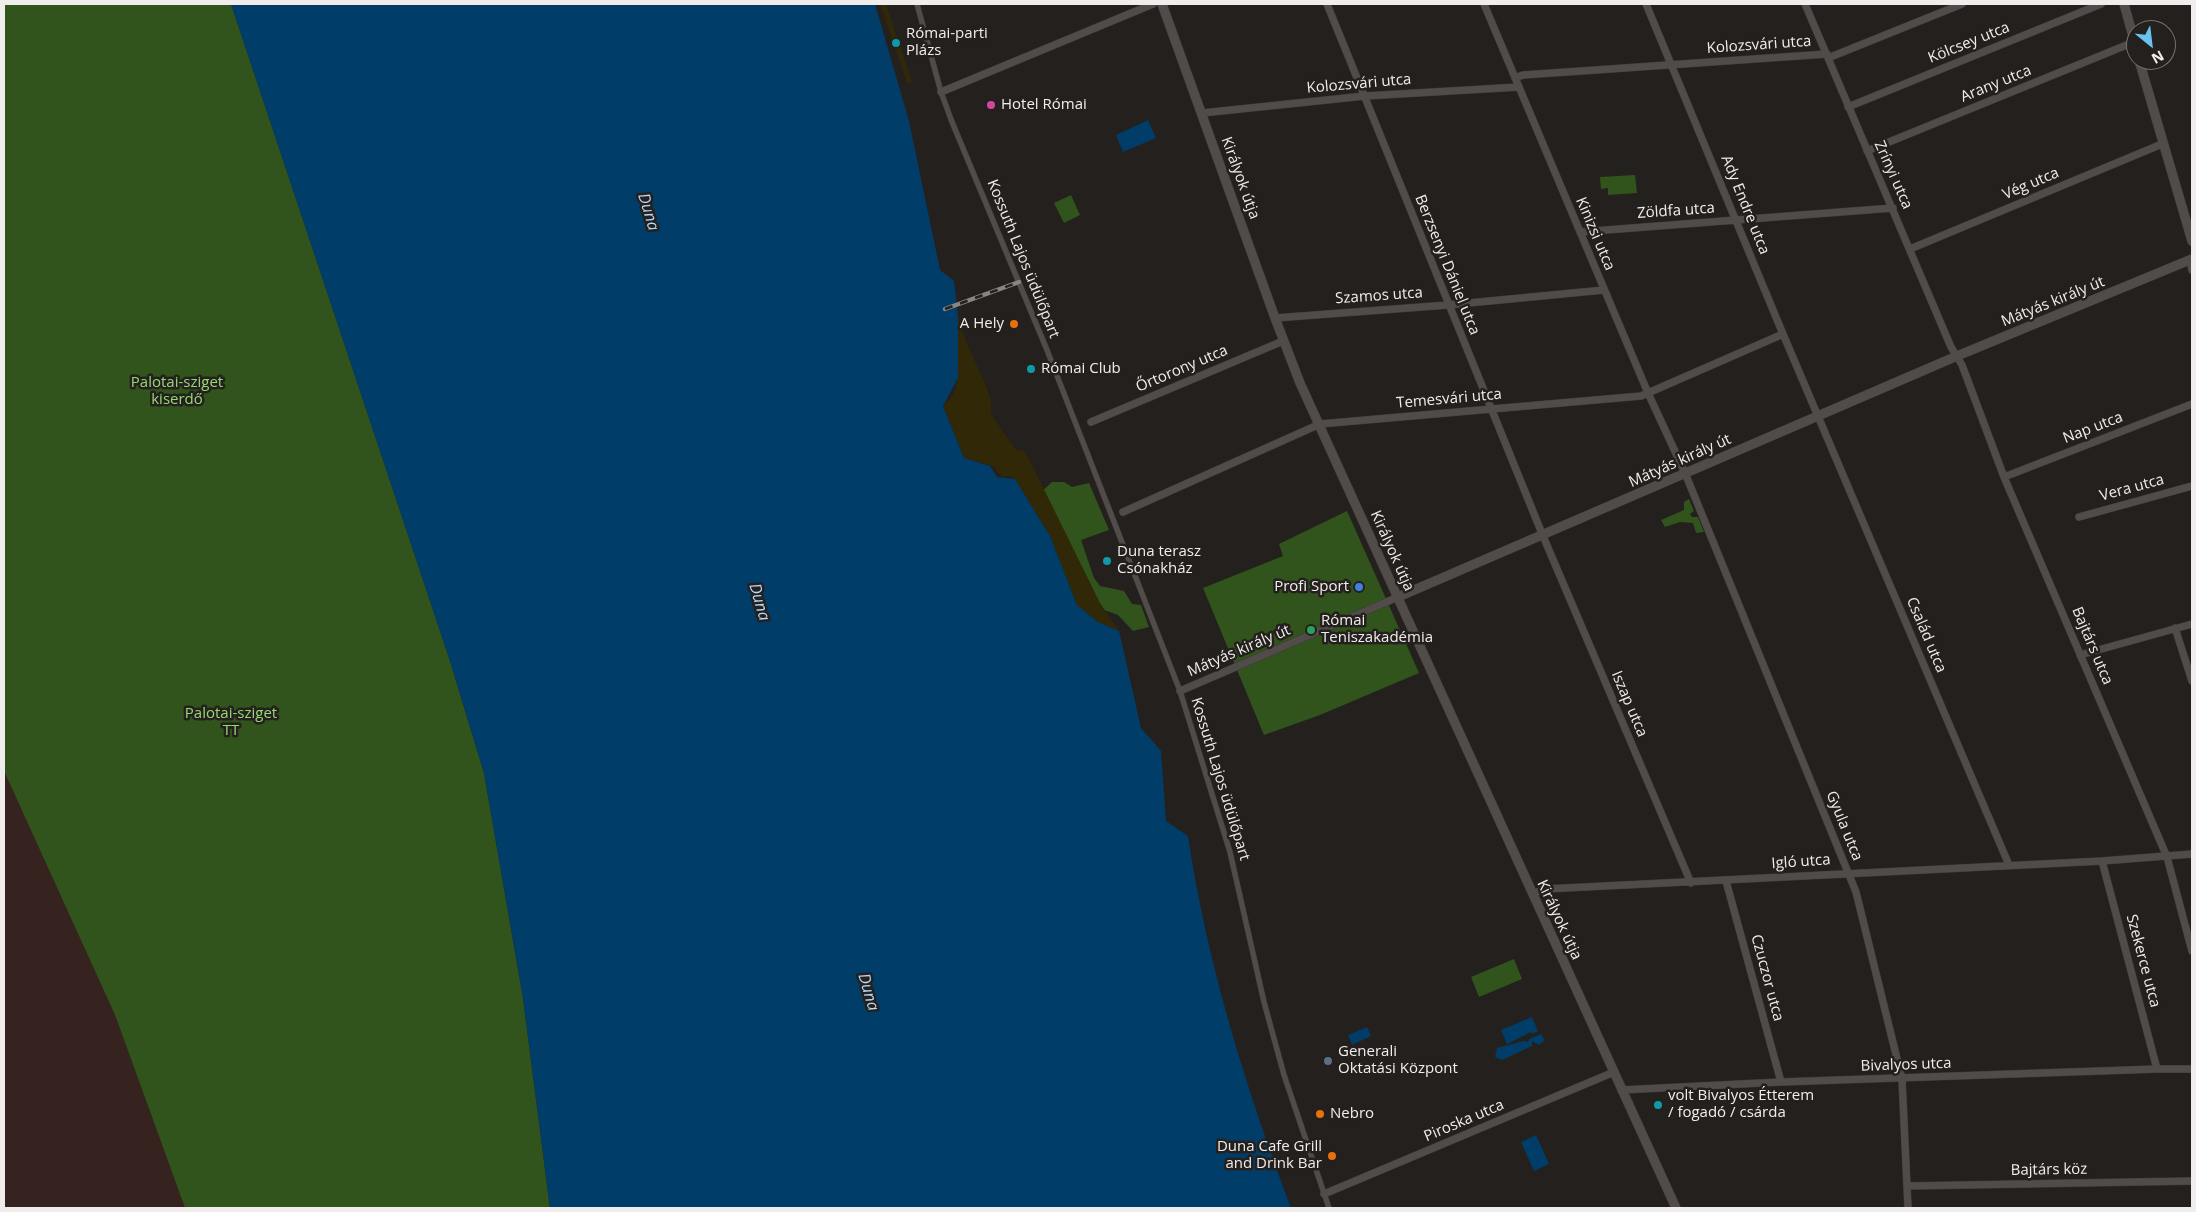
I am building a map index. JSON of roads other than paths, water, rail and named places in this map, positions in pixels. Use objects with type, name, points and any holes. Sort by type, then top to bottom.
[{"type":"street","name":"Kossuth Lajos üdülőpart","points":[[917,4],[941,92],[1047,350],[1180,691],[1230,852],[1264,1002],[1284,1075],[1329,1208]]},
{"type":"street","points":[[941,92],[1153,4]]},
{"type":"street","name":"Királyok útja","points":[[1162,4],[1283,341],[1532,894],[1676,1208]]},
{"type":"street","name":"Berzsenyi Dániel utca","points":[[1327,4],[1542,536]]},
{"type":"street","name":"Kinizsi utca","points":[[1484,4],[1648,393],[1685,473]]},
{"type":"street","name":"Ady Endre utca","points":[[1646,4],[1818,416]]},
{"type":"street","name":"Zrínyi utca","points":[[1805,4],[1951,347],[1957,356]]},
{"type":"street","name":"Kolozsvári utca","points":[[1515,78],[1523,75],[1827,56],[1962,4]]},
{"type":"street","name":"Kölcsey utca","points":[[1848,107],[2101,4]]},
{"type":"street","points":[[2125,4],[2129,20]]},
{"type":"street","name":"Arany utca","points":[[1867,151],[2126,48]]},
{"type":"street","points":[[2143,70],[2162,144],[2192,241]]},
{"type":"street","name":"Kolozsvári utca","points":[[1202,113],[1365,96],[1519,87]]},
{"type":"street","name":"Vég utca","points":[[1910,249],[2162,144]]},
{"type":"street","name":"Zöldfa utca","points":[[1580,232],[1893,208]]},
{"type":"street","points":[[2191,260],[2192,270]]},
{"type":"street","name":"Mátyás király út","points":[[1180,691],[1957,356],[2191,260]]},
{"type":"street","name":"Szamos utca","points":[[1275,318],[1448,305],[1604,290]]},
{"type":"street","name":"Temesvári utca","points":[[1123,512],[1320,424],[1641,396],[1783,334]]},
{"type":"street","name":"Őrtorony utca","points":[[1091,422],[1283,341]]},
{"type":"street","name":"Bajtárs utca","points":[[1957,356],[2004,477],[2167,857],[2192,951]]},
{"type":"street","name":"Nap utca","points":[[2004,477],[2192,404]]},
{"type":"street","name":"Család utca","points":[[1818,416],[2009,865]]},
{"type":"street","name":"Gyula utca","points":[[1685,473],[1856,892],[1902,1079],[1908,1208]]},
{"type":"street","name":"Vera utca","points":[[2079,517],[2192,486]]},
{"type":"street","name":"Iszap utca","points":[[1542,536],[1691,883]]},
{"type":"street","points":[[2080,655],[2192,624]]},
{"type":"street","points":[[2175,628],[2192,681]]},
{"type":"street","name":"Igló utca","points":[[1532,894],[1545,889],[1691,883],[1848,872],[2102,861],[2192,854]]},
{"type":"street","name":"Szekerce utca","points":[[2102,861],[2157,1068]]},
{"type":"street","name":"Czuczor utca","points":[[1726,881],[1781,1082]]},
{"type":"street","name":"Bivalyos utca","points":[[1621,1090],[2157,1068],[2192,1069]]},
{"type":"street","name":"Piroska utca","points":[[1324,1194],[1614,1072]]},
{"type":"street","name":"Bajtárs köz","points":[[1907,1186],[2192,1181]]},
{"type":"water","name":"Duna","points":[[231,4],[875,4],[909,121],[940,270],[954,281],[958,316],[958,378],[943,406],[964,458],[990,466],[997,477],[1015,479],[1050,536],[1077,605],[1098,622],[1119,631],[1141,728],[1161,751],[1166,821],[1188,836],[1206,931],[1230,1025],[1274,1163],[1291,1208],[550,1208],[523,998],[484,773],[450,661]]},
{"type":"water","points":[[1148,120],[1156,138],[1123,152],[1116,135]]},
{"type":"water","points":[[1532,1017],[1538,1031],[1532,1034],[1531,1032],[1507,1044],[1501,1030]]},
{"type":"water","points":[[1367,1027],[1371,1036],[1352,1045],[1348,1035]]},
{"type":"water","points":[[1541,1034],[1545,1040],[1539,1045],[1532,1041],[1532,1046],[1502,1060],[1495,1057],[1497,1048],[1524,1041],[1528,1042],[1529,1039]]},
{"type":"water","points":[[1536,1135],[1549,1164],[1534,1171],[1521,1142]]},
{"type":"railway","points":[[945,309],[1019,282]]},
{"type":"place","name":"Római-parti Plázs","points":[[896,43]]},
{"type":"place","name":"Hotel Római","points":[[991,105]]},
{"type":"place","name":"A Hely","points":[[1014,324]]},
{"type":"place","name":"Római Club","points":[[1031,369]]},
{"type":"place","name":"Duna terasz Csónakház","points":[[1107,561]]},
{"type":"place","name":"Profi Sport","points":[[1359,587]]},
{"type":"place","name":"Római Teniszakadémia","points":[[1311,630]]},
{"type":"place","name":"Generali Oktatási Központ","points":[[1328,1061]]},
{"type":"place","name":"volt Bivalyos Étterem / fogadó / csárda","points":[[1658,1105]]},
{"type":"place","name":"Nebro","points":[[1320,1114]]},
{"type":"place","name":"Duna Cafe Grill and Drink Bar","points":[[1332,1156]]},
{"type":"park label","name":"Palotai-sziget kiserdő","points":[[177,392]]},
{"type":"park label","name":"Palotai-sziget TT","points":[[231,722]]}]
